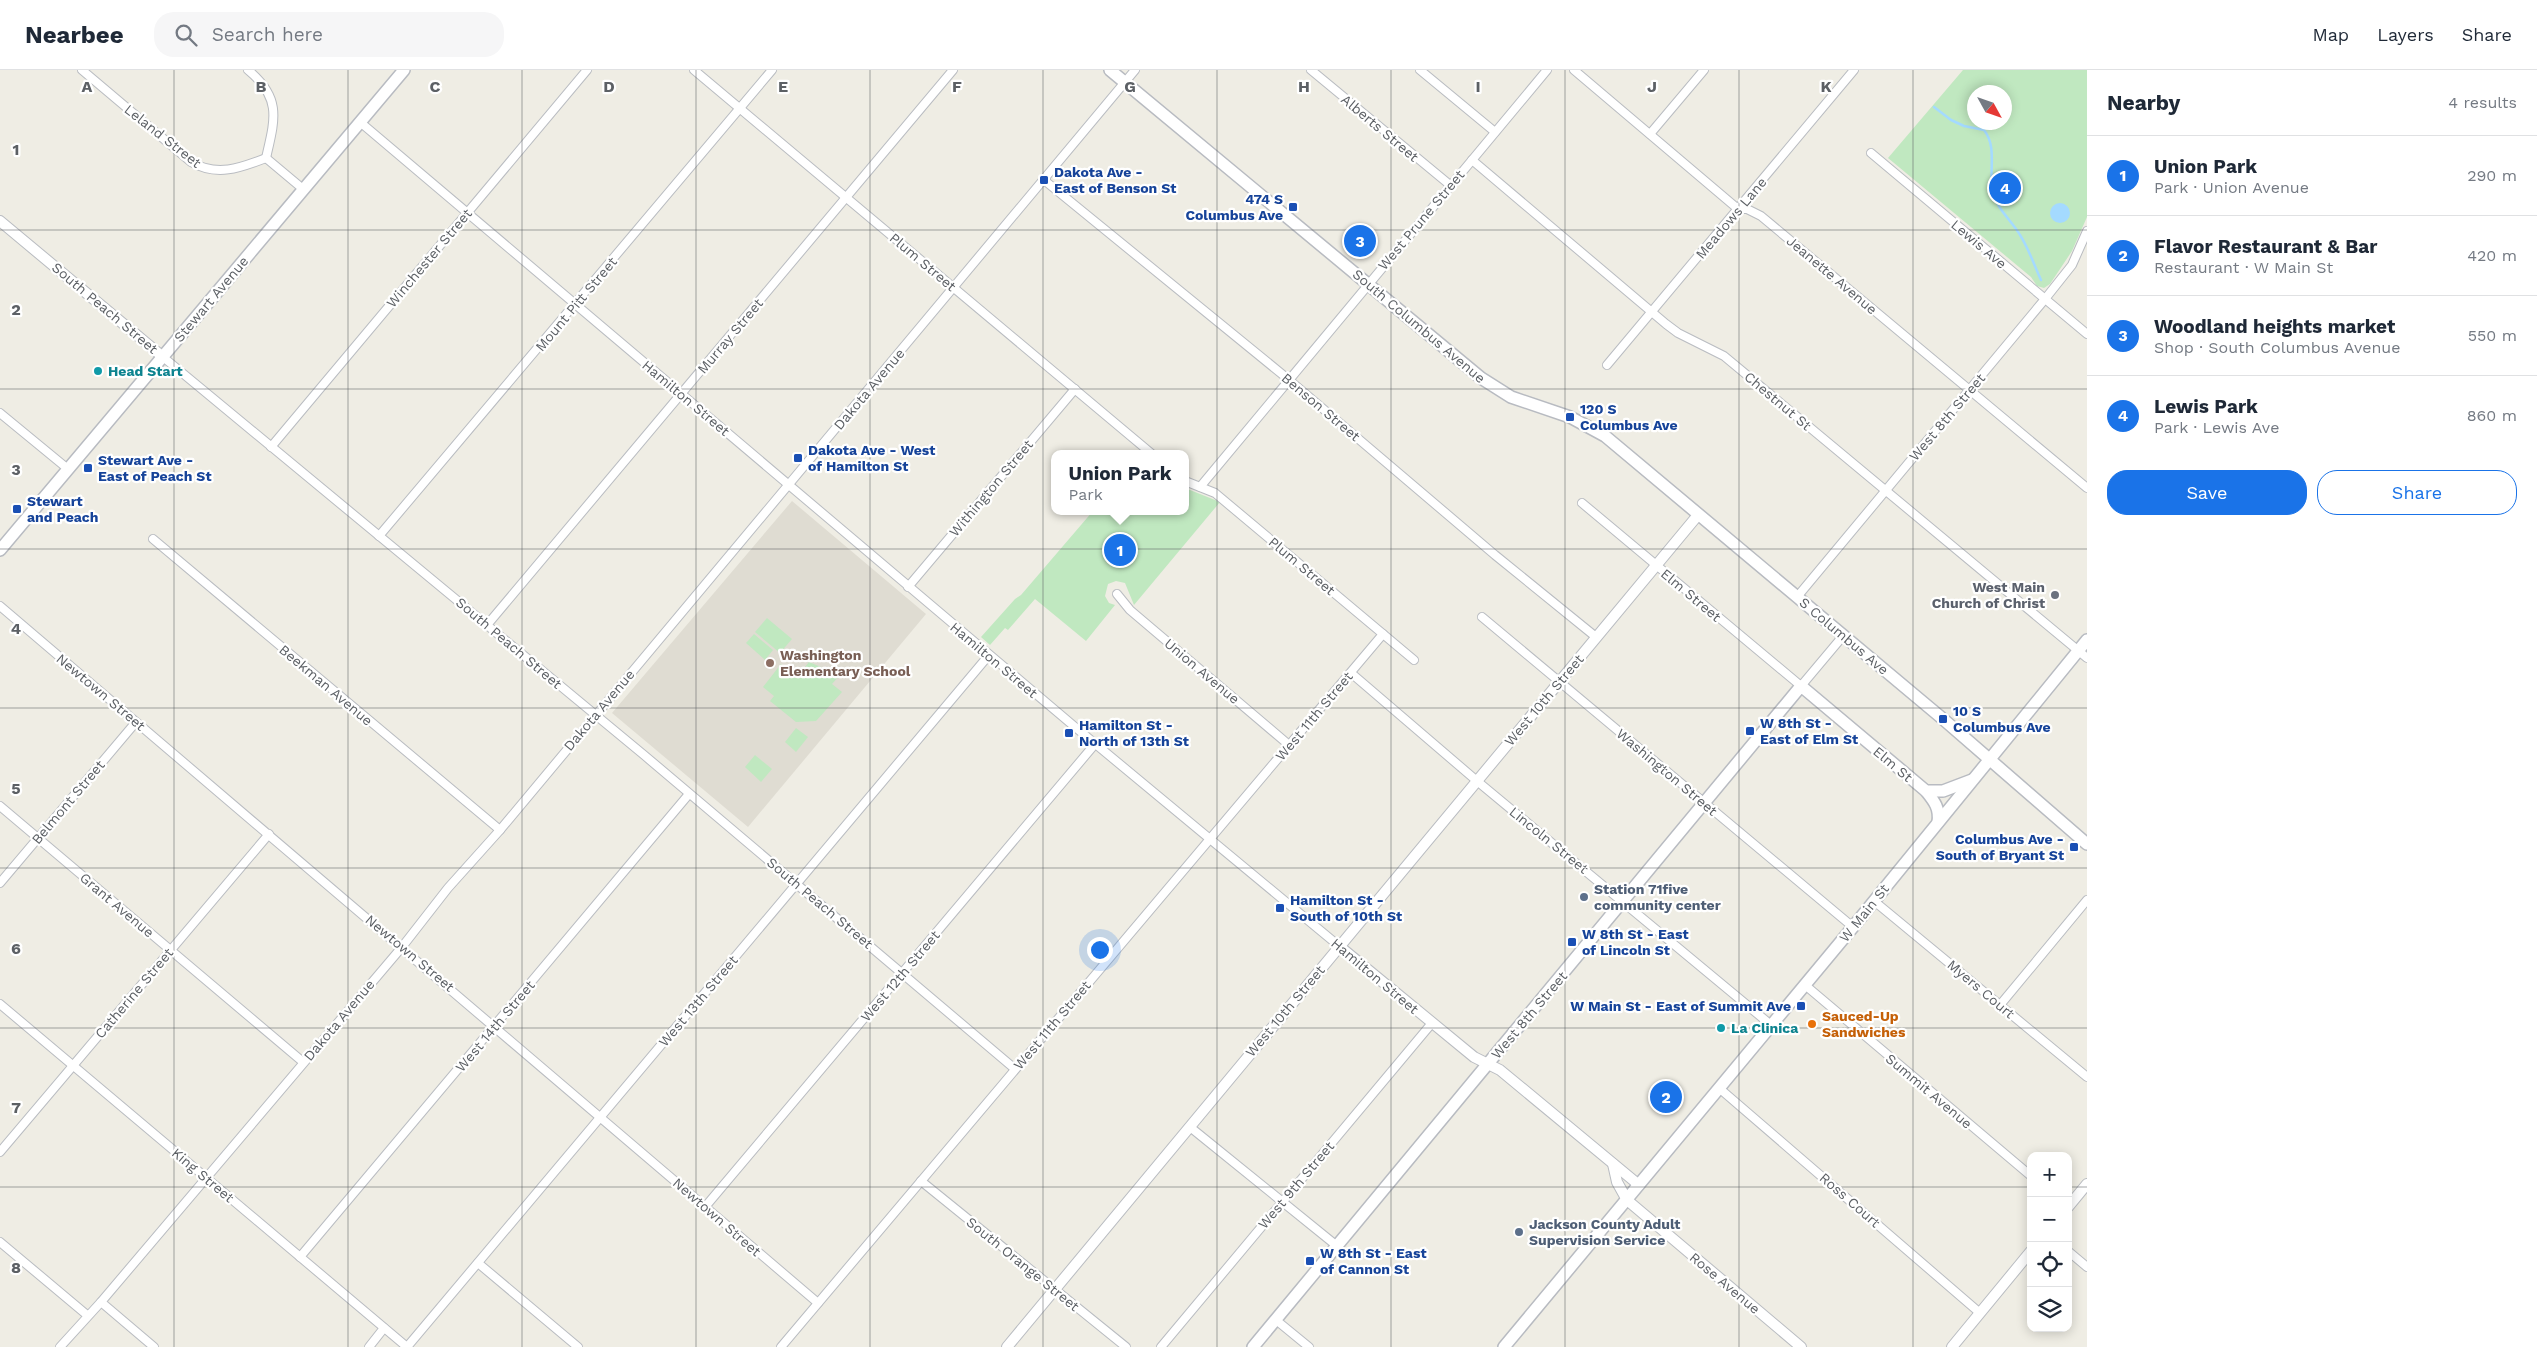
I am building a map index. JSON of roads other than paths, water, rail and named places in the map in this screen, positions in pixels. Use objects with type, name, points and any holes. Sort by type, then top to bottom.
[{"type":"main road","name":"Stewart Avenue","points":[[0,550],[404,70]]},
{"type":"main road","name":"South Columbus Avenue","points":[[1110,70],[1481,378],[1511,397],[1570,417],[1591,427],[1698,514]]},
{"type":"main road","name":"S Columbus Ave","points":[[1698,514],[2087,844]]},
{"type":"main road","name":"W Main St","points":[[1504,1347],[1853,927],[1988,760],[2083,654],[2087,640]]},
{"type":"main road","name":"Elm St","points":[[1801,686],[1926,791],[1943,791],[1972,780]]},
{"type":"main road","name":"West 8th Street","points":[[1253,1347],[1625,902],[1801,686]]},
{"type":"main road","points":[[1926,791],[1936,805],[1939,813],[1938,822]]},
{"type":"street","name":"Leland Street","points":[[82,70],[191,162],[202,169],[217,172],[230,170],[266,158]]},
{"type":"street","points":[[248,70],[266,86],[273,101],[274,113],[266,158],[303,189]]},
{"type":"street","name":"Winchester Street","points":[[271,447],[587,70]]},
{"type":"street","name":"Plum Street","points":[[694,70],[1147,450]]},
{"type":"street","name":"Mount Pitt Street","points":[[379,536],[772,70]]},
{"type":"street","name":"Murray Street","points":[[487,625],[954,70]]},
{"type":"street","name":"Dakota Avenue","points":[[60,1347],[87,1315],[101,1302],[402,946],[448,888],[500,830],[1135,70]]},
{"type":"street","name":"Alberts Street","points":[[1311,70],[1450,185]]},
{"type":"street","points":[[1420,70],[1495,132]]},
{"type":"street","name":"West Prune Street","points":[[1200,487],[1547,70]]},
{"type":"street","name":"Jeanette Avenue","points":[[1574,70],[1738,209],[1747,209],[1761,216],[2087,488]]},
{"type":"street","points":[[1650,134],[1704,70]]},
{"type":"street","name":"Meadows Lane","points":[[1607,365],[1854,70]]},
{"type":"street","name":"Hamilton Street","points":[[360,122],[788,486],[1210,840],[1432,1023],[1474,1056],[1500,1070],[1639,1185]]},
{"type":"street","name":"Lewis Ave","points":[[1871,153],[2087,334]]},
{"type":"street","name":"Chestnut St","points":[[1472,160],[1678,333],[1724,356],[2083,654]]},
{"type":"street","name":"Benson Street","points":[[1044,180],[1288,379],[1596,637]]},
{"type":"street","name":"South Peach Street","points":[[0,221],[690,794],[1015,1068]]},
{"type":"street","name":"West 8th Street","points":[[1797,597],[2072,265],[2087,231]]},
{"type":"street","name":"Withington Street","points":[[908,587],[1075,390]]},
{"type":"street","points":[[0,413],[68,470]]},
{"type":"street","name":"Plum Street","points":[[1189,483],[1215,493],[1414,660]]},
{"type":"street","name":"Elm Street","points":[[1582,503],[1801,686]]},
{"type":"street","name":"West 10th Street","points":[[1007,1347],[1698,514]]},
{"type":"street","name":"Beekman Avenue","points":[[152,539],[500,830]]},
{"type":"street","name":"Union Avenue","points":[[1117,594],[1130,610],[1290,745]]},
{"type":"street","name":"Newtown Street","points":[[0,606],[496,1026],[818,1303]]},
{"type":"street","name":"Washington Street","points":[[1482,618],[1560,681],[1705,805],[1853,927]]},
{"type":"street","name":"West 11th Street","points":[[781,1347],[1383,634]]},
{"type":"street","name":"West 8th Street","points":[[1801,686],[1843,636]]},
{"type":"street","name":"West 13th Street","points":[[407,1347],[989,655]]},
{"type":"street","name":"Lincoln Street","points":[[1351,673],[1476,781],[1625,902],[1771,1025]]},
{"type":"street","name":"Belmont Street","points":[[0,883],[136,722]]},
{"type":"street","name":"West 12th Street","points":[[705,1207],[1095,744]]},
{"type":"street","name":"West 14th Street","points":[[300,1257],[690,794]]},
{"type":"street","name":"Grant Avenue","points":[[0,806],[304,1062]]},
{"type":"street","name":"Catherine Street","points":[[0,1152],[269,834]]},
{"type":"street","points":[[2000,1005],[2087,900]]},
{"type":"street","name":"Myers Court","points":[[1874,901],[2087,1077]]},
{"type":"street","name":"Summit Avenue","points":[[1805,985],[2027,1173]]},
{"type":"street","name":"King Street","points":[[0,1004],[407,1347]]},
{"type":"street","name":"West 9th Street","points":[[1161,1347],[1432,1023]]},
{"type":"street","name":"Ross Court","points":[[1719,1088],[1980,1313]]},
{"type":"street","points":[[1190,1127],[1337,1246]]},
{"type":"street","points":[[1613,1164],[1626,1200]]},
{"type":"street","name":"South Orange Street","points":[[921,1181],[1126,1347]]},
{"type":"street","points":[[2072,1202],[2087,1184]]},
{"type":"street","name":"Rose Avenue","points":[[1626,1200],[1801,1347]]},
{"type":"street","points":[[0,1242],[87,1315]]},
{"type":"street","points":[[2072,1254],[2087,1267]]},
{"type":"street","points":[[1952,1347],[2027,1257]]},
{"type":"street","points":[[478,1263],[578,1347]]},
{"type":"street","points":[[101,1302],[154,1347]]},
{"type":"street","points":[[1276,1320],[1309,1347]]},
{"type":"street","points":[[369,1347],[384,1328]]},
{"type":"water","points":[[2060,203],[2067,206],[2070,213],[2067,220],[2060,223],[2053,220],[2050,213],[2053,206]]},
{"type":"waterway","points":[[1934,107],[1951,120],[1964,126],[1984,130],[1991,144],[1992,185],[1995,199],[2023,240],[2041,280]]},
{"type":"place","name":"Dakota Ave - East of Benson St","points":[[1044,180]]},
{"type":"place","name":"Lewis Park","points":[[2005,188]]},
{"type":"place","name":"474 S Columbus Ave","points":[[1293,207]]},
{"type":"place","name":"Woodland heights market","points":[[1360,241]]},
{"type":"place","name":"Head Start","points":[[98,371]]},
{"type":"place","name":"120 S Columbus Ave","points":[[1570,417]]},
{"type":"place","name":"Dakota Ave - West of Hamilton St","points":[[798,458]]},
{"type":"place","name":"Stewart Ave - East of Peach St","points":[[88,468]]},
{"type":"place","name":"Stewart and Peach","points":[[17,509]]},
{"type":"place","name":"Union Park","points":[[1120,550]]},
{"type":"place","name":"West Main Church of Christ","points":[[2055,595]]},
{"type":"place","name":"Washington Elementary School","points":[[770,663]]},
{"type":"place","name":"10 S Columbus Ave","points":[[1943,719]]},
{"type":"place","name":"W 8th St - East of Elm St","points":[[1750,731]]},
{"type":"place","name":"Hamilton St - North of 13th St","points":[[1069,733]]},
{"type":"place","name":"Columbus Ave - South of Bryant St","points":[[2074,847]]},
{"type":"place","name":"Station 71five community center","points":[[1584,897]]},
{"type":"place","name":"Hamilton St - South of 10th St","points":[[1280,908]]},
{"type":"place","name":"W 8th St - East of Lincoln St","points":[[1572,942]]},
{"type":"place","name":"W Main St - East of Summit Ave","points":[[1801,1006]]},
{"type":"place","name":"Sauced-Up Sandwiches","points":[[1812,1024]]},
{"type":"place","name":"La Clinica","points":[[1721,1028]]},
{"type":"place","name":"Flavor Restaurant & Bar","points":[[1666,1097]]},
{"type":"place","name":"Jackson County Adult Supervision Service","points":[[1519,1232]]},
{"type":"place","name":"W 8th St - East of Cannon St","points":[[1310,1261]]}]
